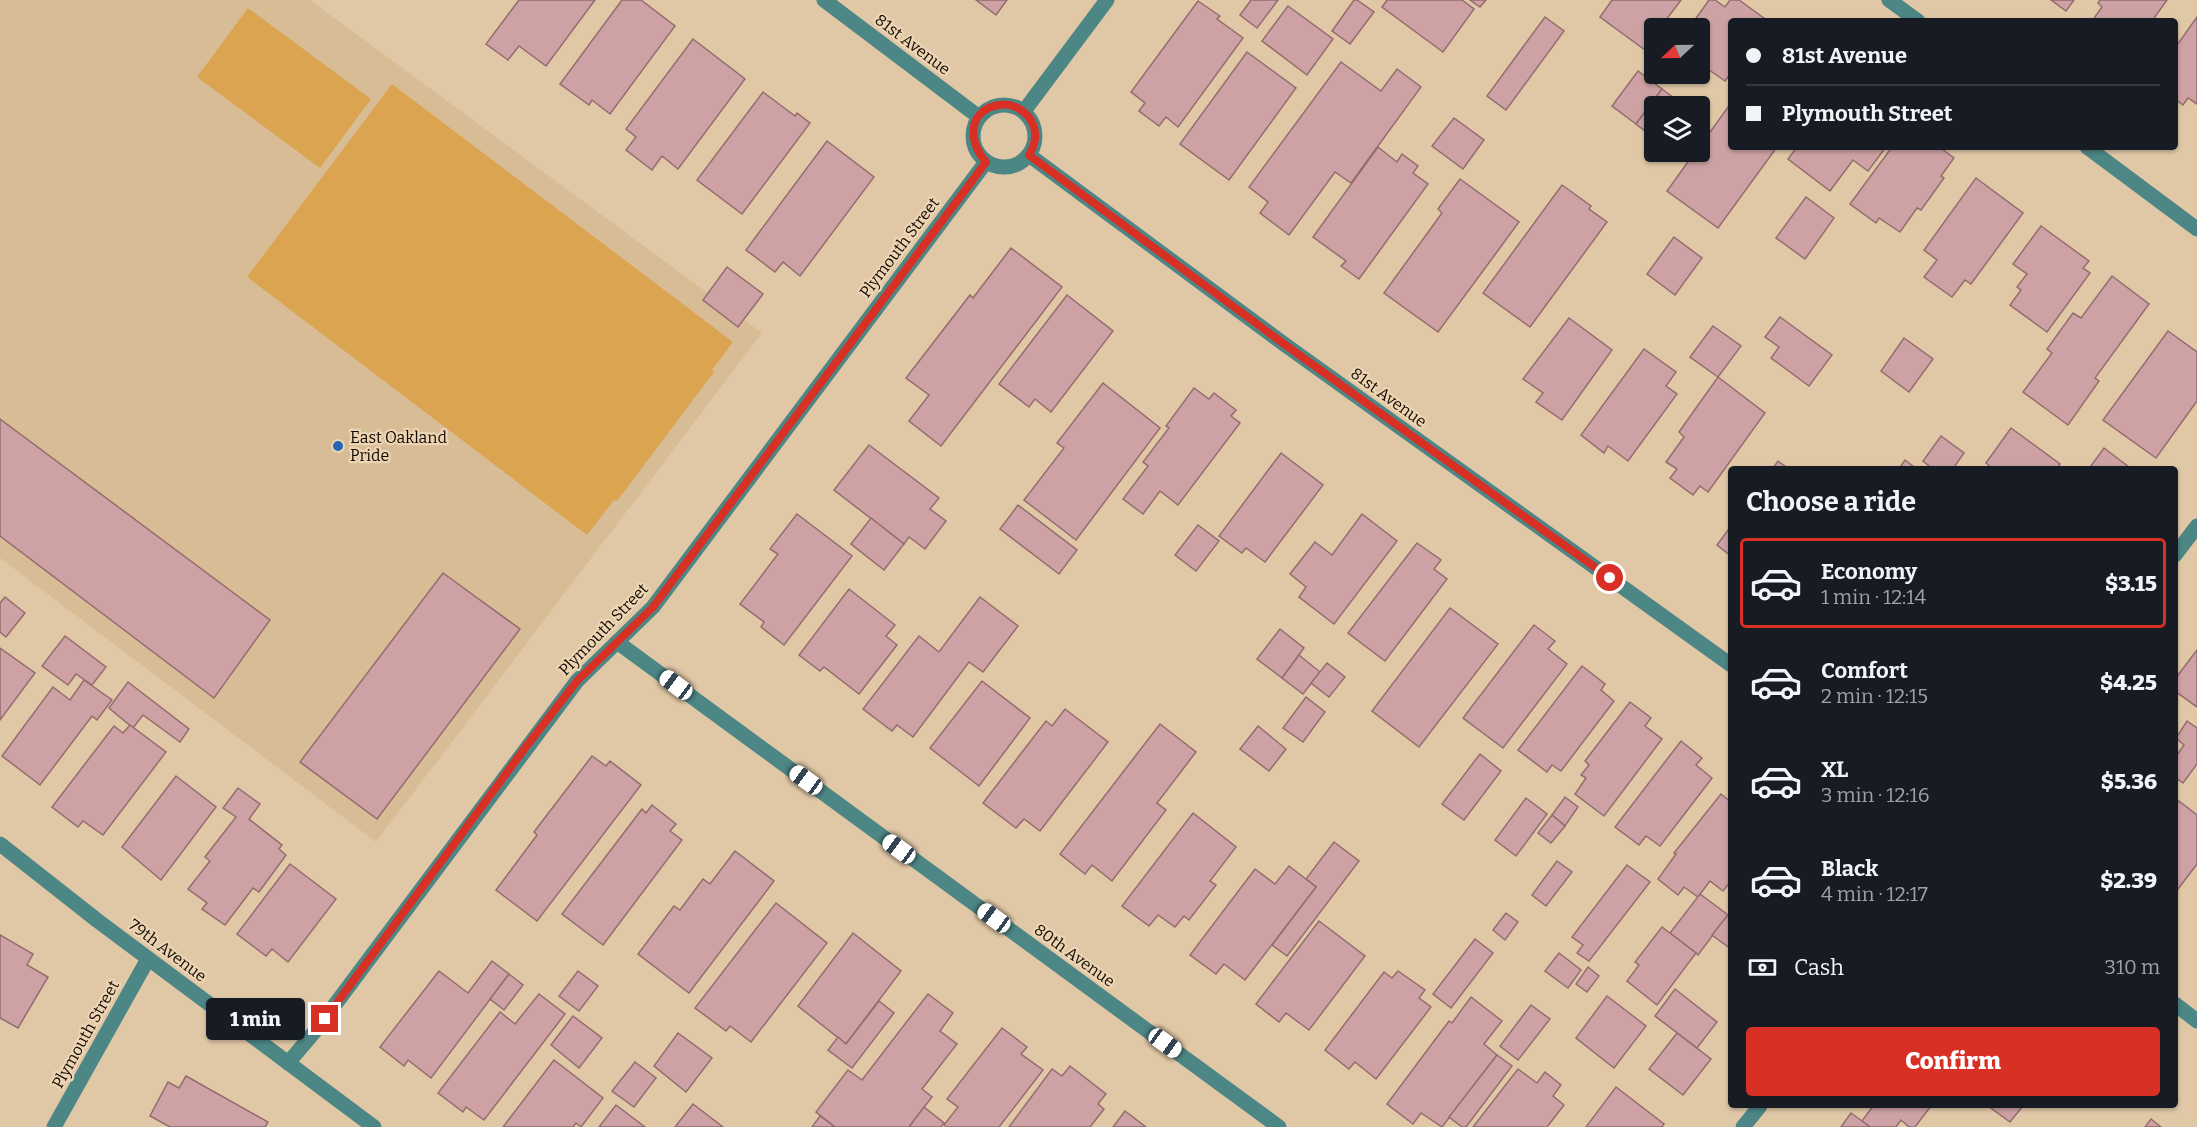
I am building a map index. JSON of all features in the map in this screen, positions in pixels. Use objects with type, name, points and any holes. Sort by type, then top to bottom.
[{"type":"street","name":"81st Avenue","points":[[825,0],[979,117]]},
{"type":"street","points":[[1024,111],[1107,0]]},
{"type":"street","points":[[1889,0],[1914,18]]},
{"type":"street","points":[[1000,105],[1012,105],[1024,111],[1031,120],[1035,132],[1034,144],[1029,155],[1020,163],[1009,167],[997,167],[986,162],[977,152],[973,141],[973,128],[979,117],[988,109],[1000,105]]},
{"type":"street","points":[[2091,150],[2197,229]]},
{"type":"street","name":"81st Avenue","points":[[1029,155],[1284,344],[1728,663]]},
{"type":"street","name":"Plymouth Street","points":[[288,1063],[334,1007],[577,681],[653,607],[986,162]]},
{"type":"street","points":[[2178,551],[2197,526]]},
{"type":"street","name":"80th Avenue","points":[[617,642],[1279,1127]]},
{"type":"street","name":"79th Avenue","points":[[0,844],[374,1127]]},
{"type":"street","name":"Plymouth Street","points":[[54,1127],[148,958]]},
{"type":"street","points":[[2178,1006],[2197,1021]]},
{"type":"street","points":[[1743,1127],[1758,1108]]},
{"type":"shaded area","name":"East Oakland Pride","points":[[0,0],[310,0],[762,333],[376,842],[0,558]]},
{"type":"shaded area","points":[[248,8],[371,99],[320,168],[197,77]]},
{"type":"shaded area","points":[[392,84],[733,342],[712,370],[714,372],[617,501],[614,500],[587,535],[247,277]]},
{"type":"building","points":[[519,0],[595,0],[546,66],[519,46],[508,60],[486,44]]},
{"type":"building","points":[[622,0],[641,0],[675,26],[610,114],[592,100],[589,105],[560,84]]},
{"type":"building","points":[[976,0],[1007,0],[996,15]]},
{"type":"building","points":[[1251,0],[1278,0],[1257,28],[1240,15]]},
{"type":"building","points":[[1354,0],[1374,12],[1350,44],[1332,31]]},
{"type":"building","points":[[1387,0],[1462,0],[1474,9],[1443,52],[1382,7]]},
{"type":"building","points":[[1470,0],[1486,0],[1480,7]]},
{"type":"building","points":[[1612,0],[1681,0],[1668,18],[1644,18],[1644,49],[1600,17]]},
{"type":"building","points":[[1709,0],[1715,0],[1725,7],[1730,0],[1739,0],[1764,18],[1728,18],[1728,77],[1725,81],[1710,71],[1710,18],[1696,18]]},
{"type":"building","points":[[2051,0],[2074,0],[2066,11]]},
{"type":"building","points":[[2100,0],[2167,0],[2154,18],[2094,18],[2102,7],[2098,3]]},
{"type":"building","points":[[1198,1],[1220,16],[1217,19],[1243,38],[1178,127],[1166,117],[1159,126],[1139,111],[1145,103],[1131,92]]},
{"type":"building","points":[[1288,6],[1333,39],[1307,75],[1262,41]]},
{"type":"building","points":[[1545,17],[1564,31],[1506,110],[1487,96]]},
{"type":"building","points":[[2197,17],[2197,104],[2188,98],[2183,105],[2178,101],[2178,44]]},
{"type":"building","points":[[693,39],[745,79],[678,169],[662,156],[652,170],[626,150],[636,137],[626,129]]},
{"type":"building","points":[[1247,52],[1296,88],[1229,180],[1180,144]]},
{"type":"building","points":[[1341,62],[1381,91],[1397,69],[1421,87],[1351,183],[1335,172],[1289,235],[1260,213],[1268,202],[1249,187]]},
{"type":"building","points":[[1638,71],[1644,76],[1644,84],[1655,84],[1662,89],[1657,96],[1644,96],[1644,113],[1636,124],[1612,106]]},
{"type":"building","points":[[1662,89],[1671,96],[1657,96]]},
{"type":"building","points":[[763,92],[795,116],[797,113],[810,123],[742,214],[697,180]]},
{"type":"building","points":[[1728,107],[1728,150],[1775,150],[1718,228],[1667,191],[1688,162],[1710,162],[1710,132]]},
{"type":"building","points":[[1644,113],[1644,130],[1636,124]]},
{"type":"building","points":[[1454,118],[1484,140],[1463,169],[1432,146]]},
{"type":"building","points":[[827,141],[874,177],[800,276],[783,262],[775,272],[746,250]]},
{"type":"building","points":[[1378,147],[1397,162],[1402,154],[1418,166],[1413,173],[1428,184],[1359,279],[1341,266],[1346,261],[1313,237]]},
{"type":"building","points":[[1795,150],[1884,150],[1868,171],[1853,160],[1830,191],[1788,159]]},
{"type":"building","points":[[1890,150],[1943,150],[1954,158],[1941,176],[1944,178],[1921,210],[1917,208],[1900,232],[1879,218],[1876,223],[1850,204]]},
{"type":"building","points":[[1976,178],[2023,213],[1971,284],[1965,280],[1952,297],[1924,277],[1937,260],[1924,250]]},
{"type":"building","points":[[1460,179],[1519,222],[1438,332],[1384,293],[1442,213],[1438,209]]},
{"type":"building","points":[[1562,185],[1591,206],[1589,209],[1607,222],[1530,327],[1483,293]]},
{"type":"building","points":[[1806,197],[1834,218],[1805,259],[1776,238]]},
{"type":"building","points":[[2041,226],[2089,261],[2083,268],[2090,273],[2047,332],[2010,305],[2021,290],[2017,287],[2027,274],[2013,264]]},
{"type":"building","points":[[1674,237],[1702,258],[1675,295],[1647,274]]},
{"type":"building","points":[[1011,248],[1062,287],[941,446],[909,421],[929,395],[906,378],[970,295],[973,298]]},
{"type":"building","points":[[727,267],[763,294],[738,327],[703,300]]},
{"type":"building","points":[[2112,276],[2149,304],[2095,378],[2099,381],[2068,425],[2023,392],[2052,353],[2047,349],[2073,313],[2081,318]]},
{"type":"building","points":[[1067,295],[1113,331],[1051,412],[1035,399],[1029,407],[999,384]]},
{"type":"building","points":[[1780,317],[1832,355],[1809,386],[1771,358],[1779,347],[1765,337]]},
{"type":"building","points":[[1569,318],[1612,350],[1562,420],[1536,402],[1543,393],[1523,379]]},
{"type":"building","points":[[1713,326],[1741,346],[1718,377],[1690,357]]},
{"type":"building","points":[[2168,331],[2197,352],[2197,401],[2156,458],[2103,420]]},
{"type":"building","points":[[1904,338],[1933,359],[1909,392],[1881,371]]},
{"type":"building","points":[[1644,349],[1676,372],[1666,386],[1677,394],[1628,461],[1608,446],[1604,453],[1581,435]]},
{"type":"building","points":[[1718,377],[1765,413],[1708,492],[1700,486],[1693,495],[1670,478],[1677,469],[1666,462],[1684,437],[1679,432]]},
{"type":"building","points":[[1103,383],[1160,428],[1076,540],[1024,500],[1064,448],[1057,443]]},
{"type":"building","points":[[1194,388],[1209,399],[1214,393],[1236,410],[1231,416],[1240,423],[1178,505],[1160,491],[1143,514],[1123,499],[1148,466],[1143,462],[1169,428],[1166,426]]},
{"type":"building","points":[[0,419],[270,620],[214,698],[0,536]]},
{"type":"building","points":[[2011,428],[2060,464],[2059,466],[1989,466],[1986,463]]},
{"type":"building","points":[[1941,436],[1964,453],[1955,466],[1929,466],[1923,461]]},
{"type":"building","points":[[869,445],[939,498],[930,509],[946,521],[925,549],[909,537],[904,544],[834,490]]},
{"type":"building","points":[[2104,448],[2128,466],[2091,466]]},
{"type":"building","points":[[1281,453],[1323,485],[1265,562],[1246,548],[1242,553],[1219,536]]},
{"type":"building","points":[[1905,460],[1913,466],[1901,466]]},
{"type":"building","points":[[1778,461],[1785,466],[1775,466]]},
{"type":"building","points":[[1018,505],[1077,550],[1059,574],[1000,529]]},
{"type":"building","points":[[797,514],[852,556],[784,645],[761,627],[764,622],[740,604],[778,554],[770,549]]},
{"type":"building","points":[[1362,514],[1397,541],[1334,624],[1299,597],[1306,587],[1290,574],[1315,542],[1332,555]]},
{"type":"building","points":[[871,518],[904,544],[884,570],[851,544]]},
{"type":"building","points":[[1198,525],[1219,541],[1196,571],[1175,555]]},
{"type":"building","points":[[1728,530],[1728,554],[1717,545]]},
{"type":"building","points":[[1417,543],[1441,560],[1434,569],[1447,579],[1385,661],[1348,633]]},
{"type":"building","points":[[443,573],[520,629],[377,819],[300,762]]},
{"type":"building","points":[[849,589],[895,625],[886,636],[897,645],[859,694],[824,667],[820,671],[799,655]]},
{"type":"building","points":[[5,597],[25,613],[6,637],[0,632],[0,603]]},
{"type":"building","points":[[980,597],[1018,626],[983,672],[969,662],[913,737],[897,725],[892,731],[863,709],[919,636],[939,652]]},
{"type":"building","points":[[1450,608],[1498,644],[1419,747],[1372,711]]},
{"type":"building","points":[[1534,625],[1555,641],[1548,649],[1567,664],[1503,748],[1463,718]]},
{"type":"building","points":[[1280,629],[1304,648],[1282,678],[1257,659]]},
{"type":"building","points":[[65,636],[106,667],[92,685],[76,674],[68,685],[42,666]]},
{"type":"building","points":[[0,648],[35,673],[0,720]]},
{"type":"building","points":[[2197,650],[2197,707],[2178,693],[2178,675]]},
{"type":"building","points":[[1299,655],[1320,672],[1303,694],[1282,678]]},
{"type":"building","points":[[1327,663],[1345,677],[1329,697],[1311,683]]},
{"type":"building","points":[[1582,666],[1605,684],[1601,690],[1614,701],[1561,771],[1552,765],[1547,772],[1518,750]]},
{"type":"building","points":[[84,680],[112,700],[97,720],[92,716],[40,785],[2,756],[53,687],[70,700]]},
{"type":"building","points":[[982,681],[1030,718],[979,786],[930,748]]},
{"type":"building","points":[[128,682],[189,729],[180,742],[143,715],[133,728],[109,708]]},
{"type":"building","points":[[1306,697],[1325,712],[1303,742],[1283,728]]},
{"type":"building","points":[[1630,702],[1651,718],[1645,726],[1662,739],[1604,816],[1575,794],[1586,778],[1581,775],[1589,765],[1585,761]]},
{"type":"building","points":[[1065,709],[1108,742],[1040,831],[1024,819],[1016,828],[983,803],[1046,721],[1052,726]]},
{"type":"building","points":[[2187,721],[2197,728],[2197,764],[2183,783],[2178,779],[2178,754],[2184,745],[2178,740],[2178,735]]},
{"type":"building","points":[[1160,724],[1196,752],[1157,803],[1166,810],[1112,881],[1092,865],[1085,874],[1060,854]]},
{"type":"building","points":[[130,725],[166,752],[103,835],[83,821],[78,827],[52,807],[114,726],[123,733]]},
{"type":"building","points":[[1258,726],[1286,749],[1269,771],[1240,749]]},
{"type":"building","points":[[1681,741],[1702,758],[1696,765],[1712,778],[1660,846],[1646,836],[1639,845],[1615,827]]},
{"type":"building","points":[[1480,754],[1501,771],[1464,820],[1442,804]]},
{"type":"building","points":[[592,756],[606,766],[610,761],[641,785],[537,921],[496,890],[537,835],[534,832]]},
{"type":"building","points":[[176,776],[216,807],[161,880],[122,847]]},
{"type":"building","points":[[238,788],[260,804],[249,819],[282,845],[279,849],[286,855],[259,892],[253,888],[225,925],[202,909],[207,903],[188,889],[210,861],[205,857],[236,817],[223,808]]},
{"type":"building","points":[[1721,794],[1728,800],[1728,885],[1723,891],[1710,881],[1698,897],[1684,887],[1678,895],[1658,879],[1676,854],[1674,853]]},
{"type":"building","points":[[1565,797],[1578,807],[1565,826],[1552,815]]},
{"type":"building","points":[[1526,798],[1547,814],[1516,856],[1495,840]]},
{"type":"building","points":[[2178,802],[2197,815],[2197,864],[2178,889]]},
{"type":"building","points":[[652,805],[676,824],[670,831],[682,840],[603,945],[562,914],[642,809],[646,813]]},
{"type":"building","points":[[1193,813],[1236,847],[1210,881],[1216,885],[1189,920],[1184,916],[1175,927],[1158,915],[1149,926],[1122,906]]},
{"type":"building","points":[[1552,815],[1565,826],[1551,843],[1538,833]]},
{"type":"building","points":[[1334,842],[1359,861],[1287,956],[1272,945],[1316,887],[1306,879]]},
{"type":"building","points":[[735,851],[774,881],[689,993],[638,954],[674,906],[680,910],[703,879],[710,884]]},
{"type":"building","points":[[1557,861],[1572,872],[1546,906],[1532,895]]},
{"type":"building","points":[[290,864],[336,899],[288,962],[272,949],[266,956],[237,934]]},
{"type":"building","points":[[1627,865],[1650,882],[1589,961],[1577,953],[1583,945],[1572,937]]},
{"type":"building","points":[[1289,866],[1316,887],[1245,980],[1224,964],[1216,974],[1190,955],[1255,869],[1275,884]]},
{"type":"building","points":[[1700,894],[1728,915],[1698,955],[1670,933]]},
{"type":"building","points":[[776,903],[827,943],[751,1042],[730,1026],[726,1031],[695,1008]]},
{"type":"building","points":[[1506,913],[1518,922],[1505,940],[1493,930]]},
{"type":"building","points":[[1728,915],[1728,947],[1712,935]]},
{"type":"building","points":[[1319,921],[1365,956],[1309,1030],[1286,1013],[1279,1022],[1256,1004]]},
{"type":"building","points":[[1662,927],[1696,953],[1657,1005],[1627,981],[1639,965],[1635,962]]},
{"type":"building","points":[[853,933],[901,971],[846,1044],[798,1006]]},
{"type":"building","points":[[0,935],[33,954],[27,965],[48,977],[18,1028],[0,1018]]},
{"type":"building","points":[[1475,939],[1493,953],[1451,1008],[1433,994]]},
{"type":"building","points":[[1559,953],[1581,970],[1568,988],[1545,971]]},
{"type":"building","points":[[492,961],[509,974],[431,1078],[408,1060],[404,1066],[380,1047],[439,971],[468,993]]},
{"type":"building","points":[[1588,967],[1599,976],[1587,992],[1576,984]]},
{"type":"building","points":[[578,971],[598,986],[579,1011],[559,996]]},
{"type":"building","points":[[1398,971],[1425,990],[1419,998],[1431,1007],[1376,1079],[1355,1062],[1349,1069],[1325,1050],[1384,972],[1392,978]]},
{"type":"building","points":[[509,974],[523,985],[504,1010],[490,999]]},
{"type":"building","points":[[1675,989],[1717,1022],[1697,1048],[1655,1016]]},
{"type":"building","points":[[539,994],[565,1014],[484,1120],[466,1107],[463,1112],[438,1093],[500,1012],[515,1024]]},
{"type":"building","points":[[928,994],[953,1013],[940,1031],[957,1044],[922,1089],[932,1097],[909,1127],[835,1127],[816,1112],[848,1070],[862,1080]]},
{"type":"building","points":[[1607,996],[1646,1026],[1614,1068],[1576,1038]]},
{"type":"building","points":[[1471,997],[1502,1021],[1484,1044],[1497,1055],[1442,1127],[1421,1113],[1413,1124],[1387,1104],[1449,1021],[1452,1023]]},
{"type":"building","points":[[879,1001],[894,1013],[852,1068],[828,1050],[838,1037],[846,1044]]},
{"type":"building","points":[[1531,1005],[1550,1019],[1518,1060],[1500,1046]]},
{"type":"building","points":[[573,1016],[602,1038],[579,1068],[551,1045]]},
{"type":"building","points":[[1002,1028],[1027,1047],[1021,1054],[1043,1070],[999,1127],[947,1127],[944,1125],[958,1107],[947,1099]]},
{"type":"building","points":[[678,1033],[712,1058],[686,1092],[654,1066]]},
{"type":"building","points":[[1677,1033],[1711,1059],[1683,1095],[1649,1069]]},
{"type":"building","points":[[1497,1055],[1512,1066],[1466,1127],[1462,1127],[1449,1117]]},
{"type":"building","points":[[554,1060],[603,1098],[581,1127],[576,1123],[573,1127],[503,1127]]},
{"type":"building","points":[[635,1062],[656,1078],[634,1107],[612,1091]]},
{"type":"building","points":[[1070,1066],[1106,1094],[1098,1104],[1104,1109],[1090,1127],[1009,1127],[1052,1069],[1062,1076]]},
{"type":"building","points":[[1518,1069],[1537,1083],[1545,1072],[1561,1085],[1553,1096],[1564,1105],[1547,1127],[1473,1127]]},
{"type":"building","points":[[186,1076],[268,1122],[265,1127],[170,1127],[150,1116],[168,1082],[179,1088]]},
{"type":"building","points":[[1616,1087],[1664,1124],[1662,1127],[1586,1127]]},
{"type":"building","points":[[693,1104],[723,1127],[675,1127]]},
{"type":"building","points":[[616,1105],[645,1127],[599,1127]]},
{"type":"building","points":[[924,1107],[944,1123],[941,1127],[909,1127]]},
{"type":"building","points":[[1872,1108],[1929,1108],[1915,1127],[1909,1127],[1901,1120],[1896,1127],[1870,1127],[1862,1121]]},
{"type":"building","points":[[1991,1108],[2021,1108],[2010,1122]]},
{"type":"building","points":[[1125,1111],[1146,1127],[1113,1127]]},
{"type":"building","points":[[1851,1113],[1862,1121],[1870,1127],[1841,1127]]},
{"type":"building","points":[[820,1116],[835,1127],[812,1127]]},
{"type":"building","points":[[2151,1119],[2161,1127],[2145,1127]]},
{"type":"place","name":"East Oakland Pride","points":[[338,446]]},
{"type":"route","points":[[325,1019],[577,681],[653,607],[986,162],[977,152],[973,141],[973,128],[979,117],[988,109],[1000,105],[1012,105],[1024,111],[1031,120],[1035,132],[1034,144],[1029,155],[1284,344],[1610,578]]}]
